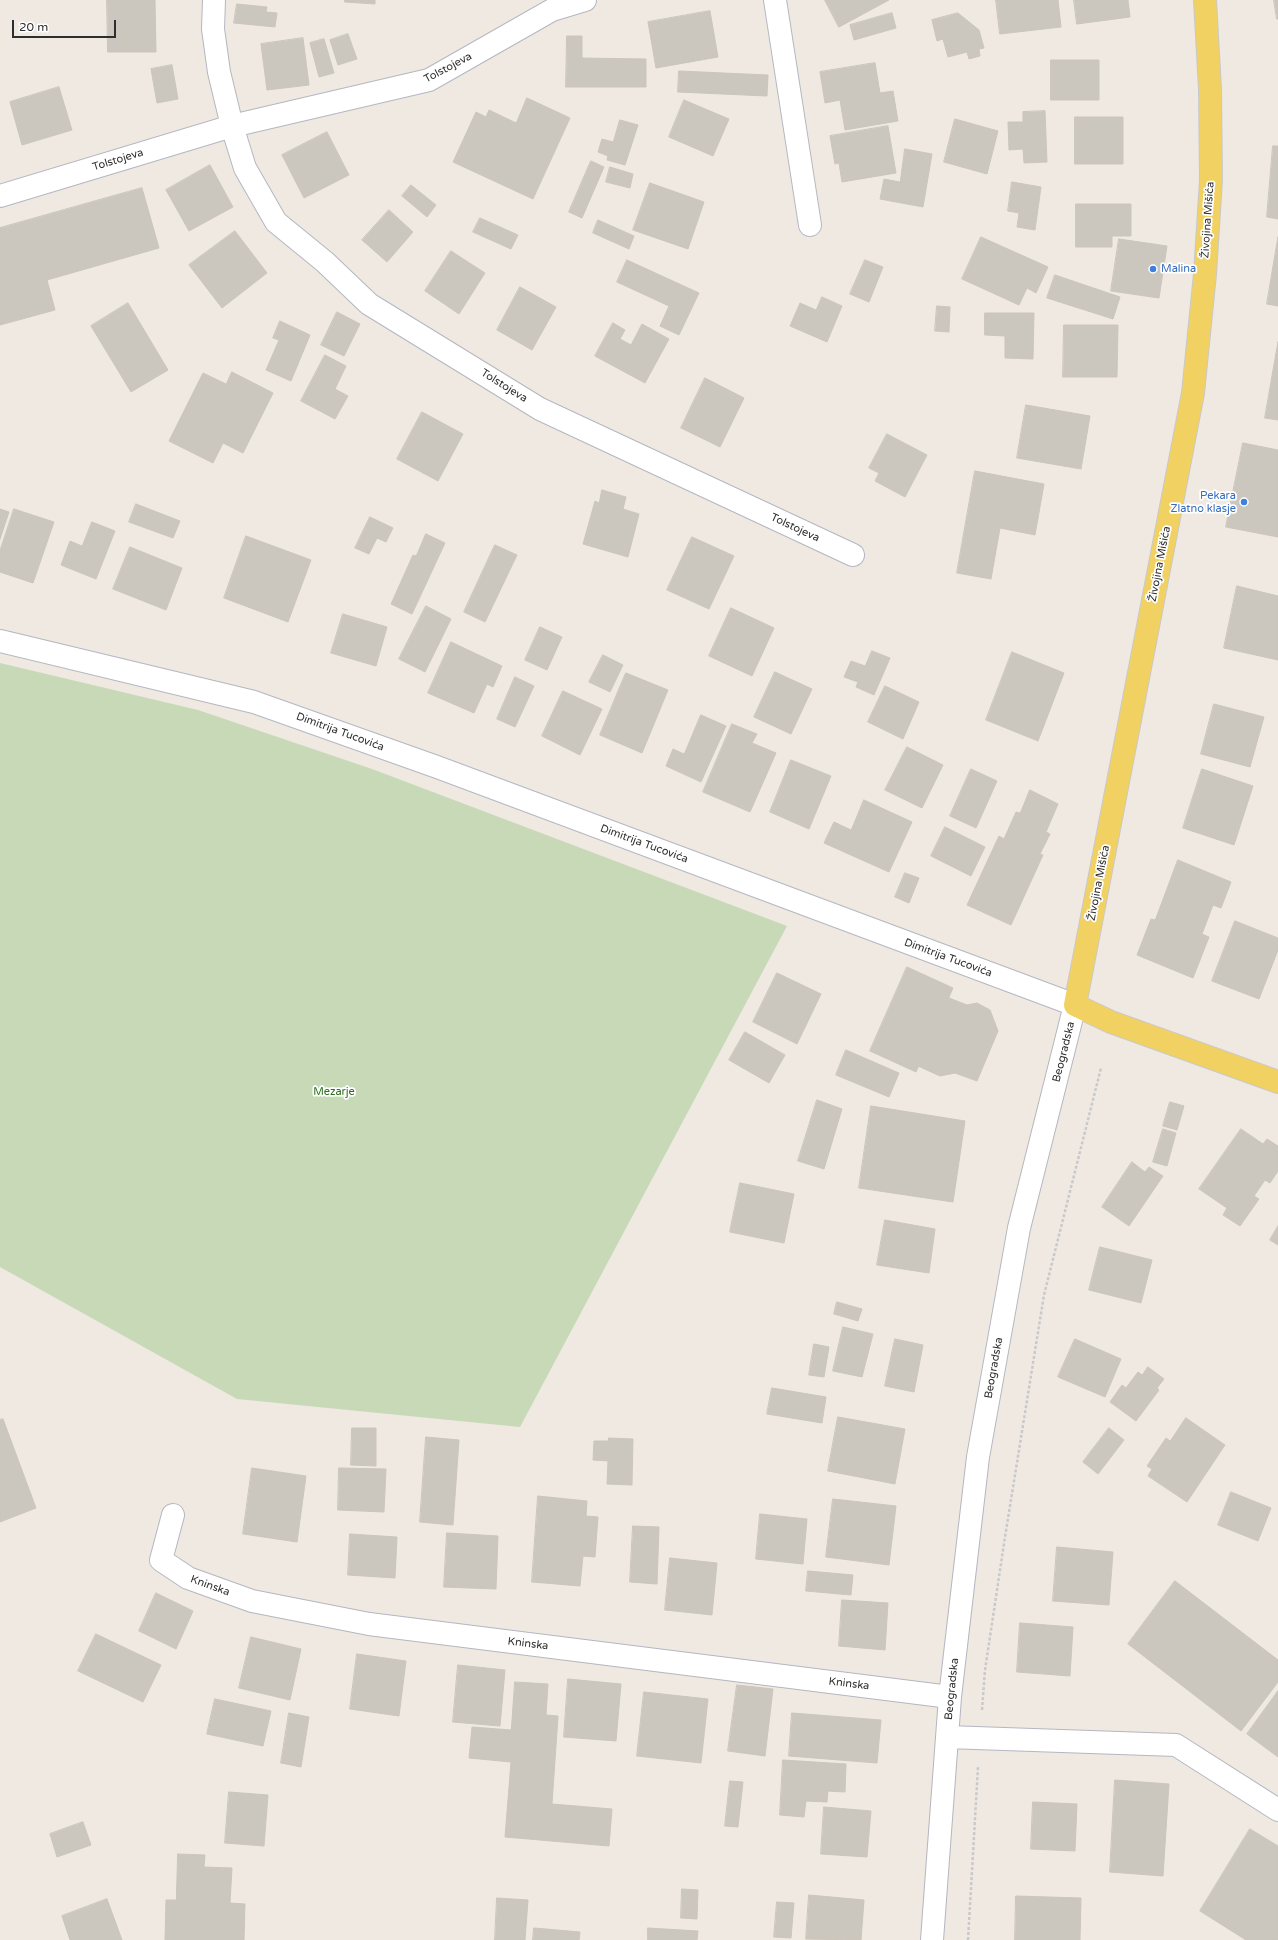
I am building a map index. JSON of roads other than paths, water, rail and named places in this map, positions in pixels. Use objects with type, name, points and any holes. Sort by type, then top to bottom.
[{"type":"main road","name":"Živojina Mišića","points":[[1075,1005],[1193,393],[1205,274],[1211,180],[1210,89],[1205,0]]},
{"type":"main road","name":"Dimitrija Tucovića","points":[[1075,1005],[1111,1022],[1278,1082]]},
{"type":"street","name":"Tolstojeva","points":[[214,0],[214,30],[219,72],[232,126],[245,168],[276,222],[324,262],[369,304],[540,409],[853,555]]},
{"type":"street","name":"Tolstojeva","points":[[1,190],[232,126],[429,80],[552,10],[585,0]]},
{"type":"street","points":[[775,0],[810,225]]},
{"type":"street","name":"Dimitrija Tucovića","points":[[0,641],[254,702],[437,767],[1075,1005]]},
{"type":"street","name":"Beogradska","points":[[932,1940],[950,1697],[978,1456],[1019,1228],[1075,1005]]},
{"type":"street","name":"Kninska","points":[[173,1515],[161,1560],[188,1578],[252,1600],[369,1624],[950,1697]]},
{"type":"street","points":[[947,1737],[1176,1746],[1278,1810]]},
{"type":"place","name":"Malina","points":[[1153,269]]},
{"type":"place","name":"Pekara Zlatno klasje","points":[[1244,502]]},
{"type":"park label","name":"Mezarje","points":[[334,1092]]}]
